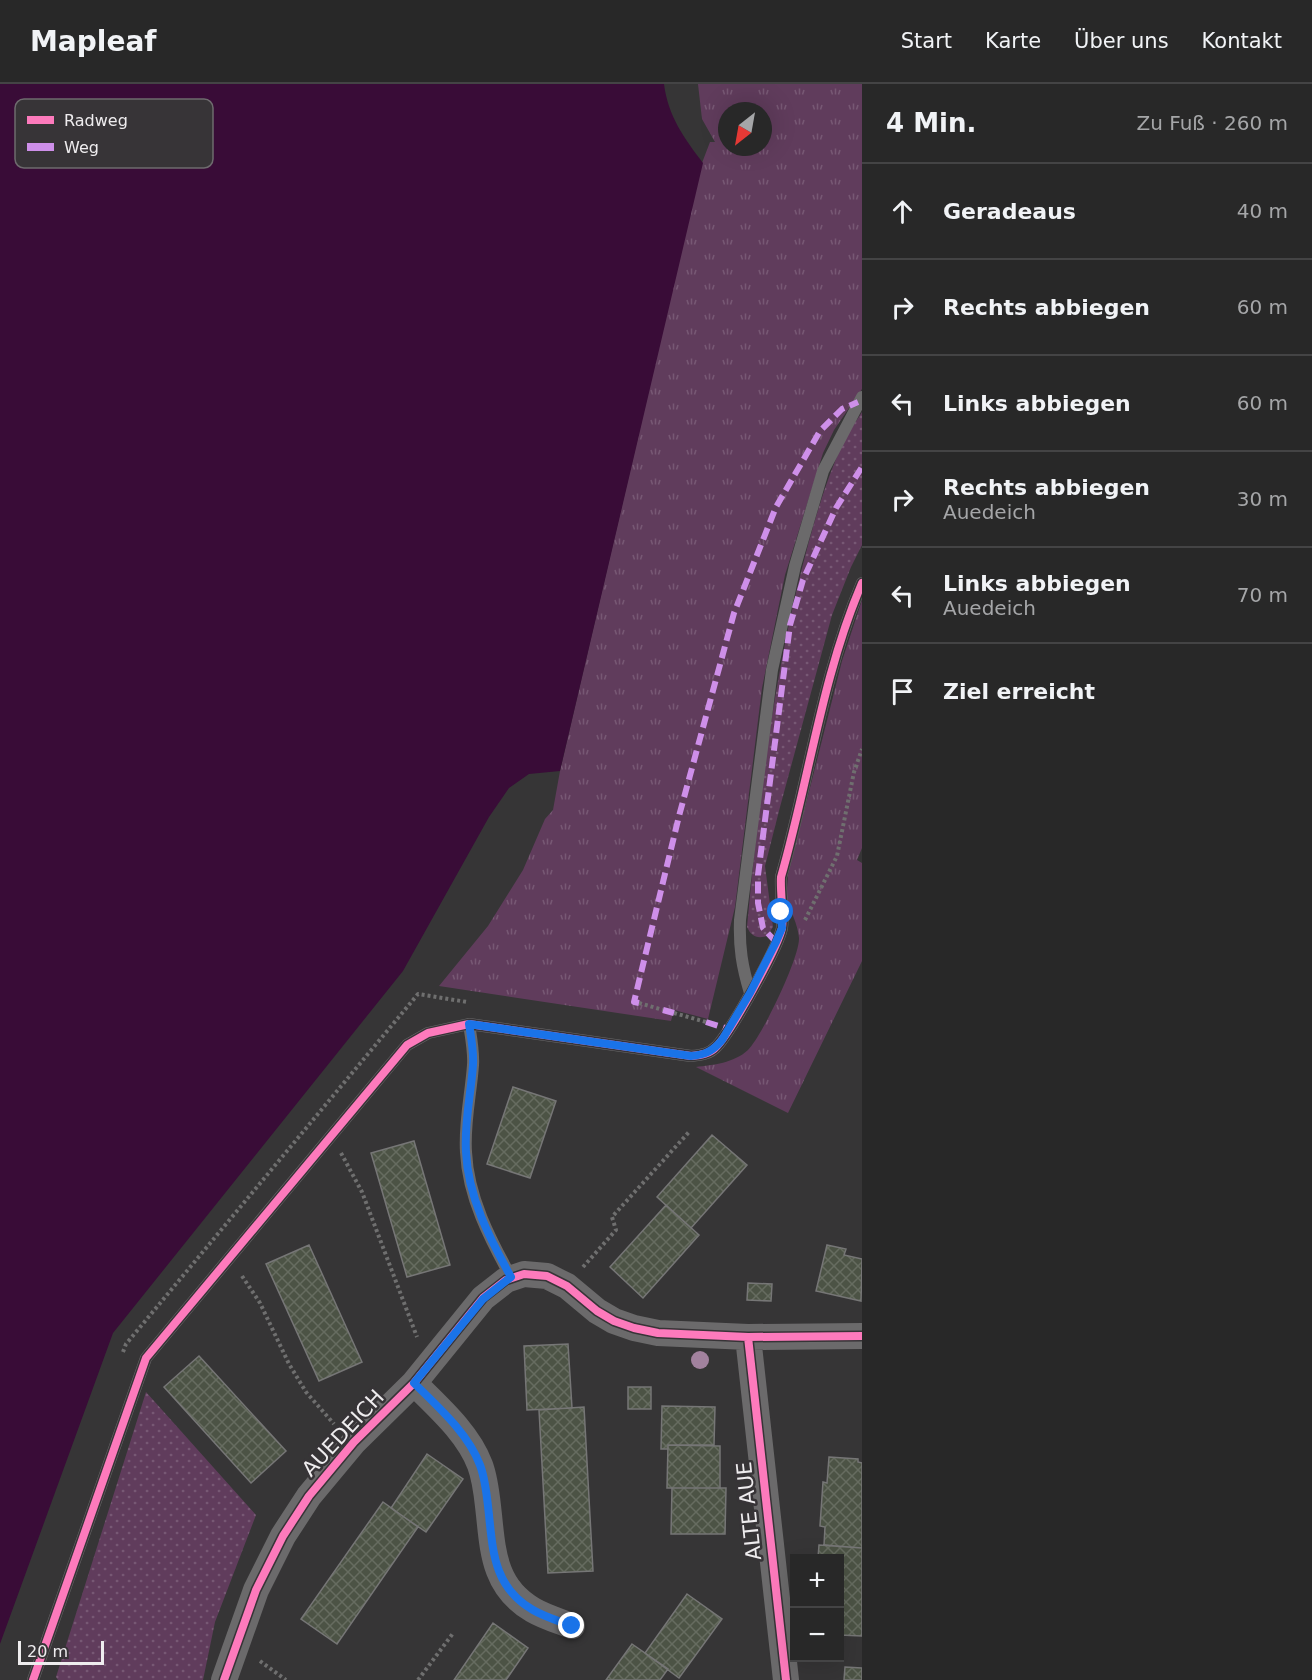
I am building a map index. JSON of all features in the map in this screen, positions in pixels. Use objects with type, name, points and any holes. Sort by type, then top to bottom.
[{"type":"street","points":[[511,1277],[537,1274],[557,1280],[597,1311],[614,1321],[658,1333],[748,1337],[862,1335]]},
{"type":"street","name":"AUEDEICH","points":[[224,1680],[239,1635],[269,1562],[309,1496],[354,1442],[414,1383],[483,1299],[511,1277]]},
{"type":"street","name":"ALTE AUE","points":[[748,1337],[786,1680]]},
{"type":"street","name":"AUEDEICH","points":[[414,1383],[457,1428],[471,1447],[480,1465],[486,1485],[492,1546],[501,1578],[521,1601],[534,1611],[572,1626]]},
{"type":"lane","points":[[750,993],[739,944],[740,920],[772,670],[795,566],[823,471],[862,397]]},
{"type":"lane","points":[[33,1680],[146,1358],[407,1045],[428,1033],[469,1024],[691,1056],[700,1056],[717,1046],[750,993],[782,928],[781,877],[824,702],[862,583]]},
{"type":"lane","points":[[469,1024],[473,1062],[466,1127],[469,1176],[485,1225],[511,1277]]},
{"type":"path","points":[[776,942],[793,935],[804,922],[837,856],[854,772],[862,749]]},
{"type":"path","points":[[123,1355],[126,1344],[418,994],[476,1004]]},
{"type":"path","points":[[639,1003],[663,1010]]},
{"type":"path","points":[[674,1013],[706,1022]]},
{"type":"path","points":[[567,1286],[616,1230],[612,1217],[689,1132]]},
{"type":"path","points":[[332,1136],[362,1192],[416,1336],[436,1357]]},
{"type":"path","points":[[229,1257],[260,1303],[289,1364],[306,1392],[335,1425],[354,1442]]},
{"type":"path","points":[[418,1680],[454,1632]]},
{"type":"green space","points":[[698,84],[862,84],[862,389],[834,430],[823,453],[785,575],[762,688],[735,907],[708,1019],[674,1010],[671,1021],[439,986],[488,926],[523,870],[545,819],[553,810],[560,771],[702,163],[710,142],[715,142],[702,119]]},
{"type":"green space","points":[[862,412],[862,545],[832,615],[765,866],[773,927],[767,936],[757,937],[750,933],[747,927],[761,793],[782,660],[801,572],[819,507],[845,439]]},
{"type":"green space","points":[[862,600],[862,848],[857,860],[862,863],[862,961],[788,1113],[696,1067],[730,1061],[748,1050],[771,1013],[798,948],[797,928],[787,898],[788,875],[842,661]]},
{"type":"green space","points":[[146,1392],[256,1515],[215,1622],[203,1680],[58,1680],[56,1677]]},
{"type":"shaded area","points":[[0,84],[664,84],[673,116],[703,163],[560,771],[529,774],[509,788],[489,817],[403,971],[113,1333],[0,1644]]},
{"type":"building","points":[[513,1087],[556,1101],[530,1178],[487,1164]]},
{"type":"building","points":[[712,1135],[747,1165],[691,1228],[657,1197]]},
{"type":"building","points":[[414,1141],[450,1265],[407,1277],[371,1153]]},
{"type":"building","points":[[666,1205],[699,1235],[643,1298],[610,1267]]},
{"type":"building","points":[[309,1245],[362,1362],[319,1381],[266,1264]]},
{"type":"building","points":[[827,1245],[846,1249],[844,1255],[862,1259],[861,1301],[816,1291]]},
{"type":"building","points":[[748,1283],[772,1284],[771,1301],[747,1300]]},
{"type":"building","points":[[568,1344],[572,1408],[527,1410],[524,1346]]},
{"type":"building","points":[[199,1356],[286,1451],[251,1483],[164,1387]]},
{"type":"building","points":[[628,1387],[651,1387],[651,1409],[628,1409]]},
{"type":"building","points":[[662,1406],[715,1407],[714,1445],[668,1445],[668,1449],[661,1449]]},
{"type":"building","points":[[584,1407],[593,1571],[548,1573],[539,1410]]},
{"type":"building","points":[[668,1445],[720,1446],[720,1488],[667,1488]]},
{"type":"building","points":[[427,1454],[463,1479],[426,1532],[391,1508]]},
{"type":"building","points":[[829,1457],[858,1459],[858,1462],[862,1463],[862,1548],[824,1545],[825,1527],[820,1526],[823,1482],[827,1483]]},
{"type":"building","points":[[672,1488],[726,1488],[725,1534],[671,1534]]},
{"type":"building","points":[[383,1502],[418,1527],[337,1644],[301,1619]]},
{"type":"building","points":[[819,1545],[862,1548],[862,1636],[844,1635],[844,1554],[818,1554]]},
{"type":"building","points":[[687,1594],[722,1619],[679,1678],[645,1653]]},
{"type":"building","points":[[493,1623],[528,1648],[506,1680],[454,1680]]},
{"type":"building","points":[[632,1644],[668,1669],[660,1680],[606,1680]]},
{"type":"building","points":[[845,1667],[862,1668],[862,1680],[844,1680]]},
{"type":"marked path","points":[[639,1003],[634,1002],[679,816],[734,613],[776,507],[820,431],[842,409],[858,402]]},
{"type":"marked path","points":[[776,942],[763,928],[758,903],[758,875],[790,625],[803,580],[836,508],[862,467]]},
{"type":"marked path","points":[[663,1010],[674,1013]]},
{"type":"marked path","points":[[706,1022],[728,1029]]},
{"type":"cycle path","points":[[33,1680],[146,1358],[407,1045],[428,1033],[469,1024],[691,1056],[711,1051],[724,1037],[743,1007],[779,938],[783,916],[781,877],[826,691],[848,618],[862,583]]},
{"type":"cycle path","points":[[224,1680],[256,1590],[283,1536],[309,1496],[354,1442],[414,1383],[483,1298],[506,1280],[524,1274],[547,1276],[567,1286],[597,1311],[614,1321],[658,1333],[748,1337],[862,1336]]},
{"type":"cycle path","points":[[748,1337],[786,1680]]},
{"type":"route","points":[[572,1626],[534,1611],[510,1590],[501,1578],[492,1546],[486,1485],[480,1465],[471,1447],[457,1428],[414,1383],[483,1299],[511,1277],[485,1225],[469,1176],[466,1127],[473,1062],[469,1024],[691,1056],[706,1054],[722,1040],[768,959],[782,928],[781,912]]}]
